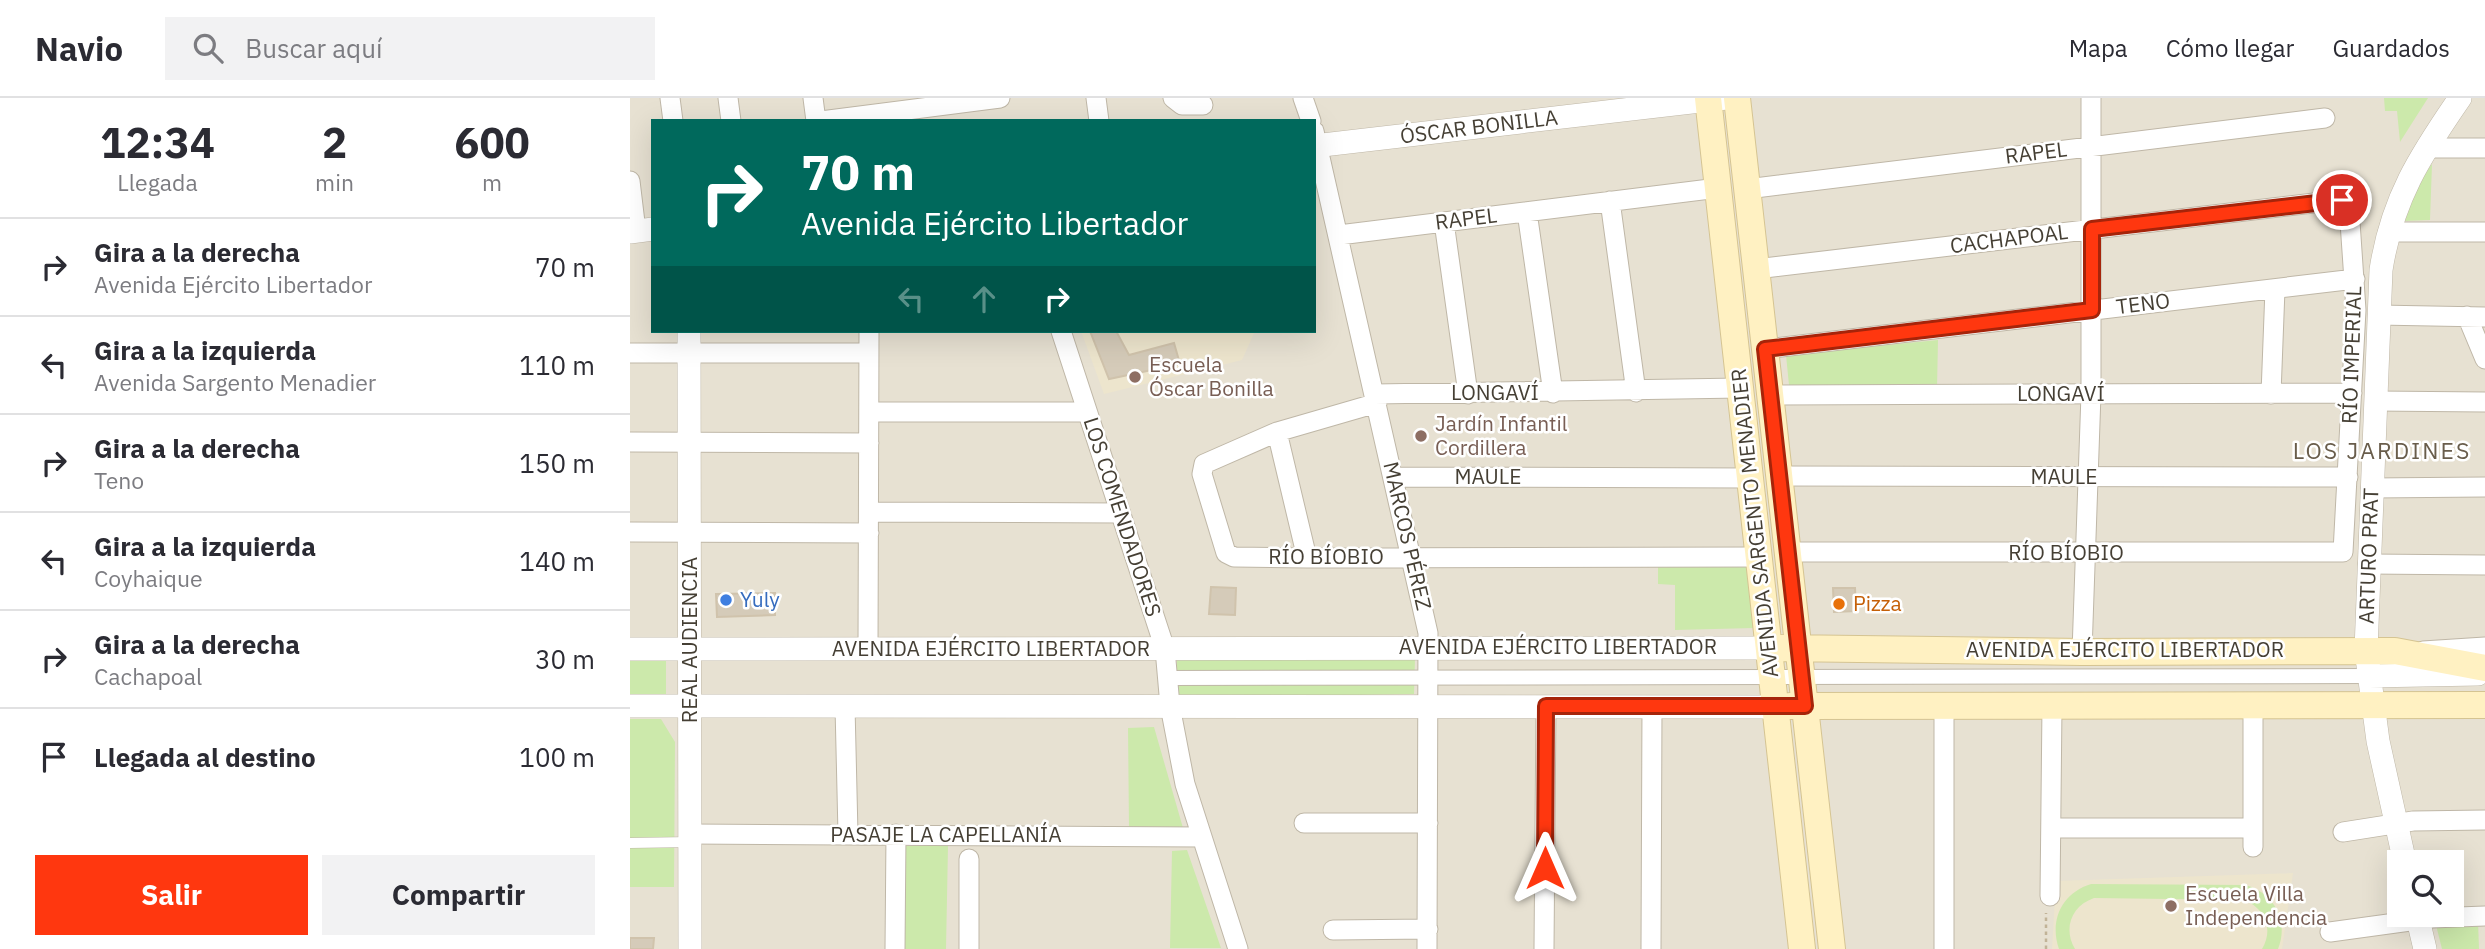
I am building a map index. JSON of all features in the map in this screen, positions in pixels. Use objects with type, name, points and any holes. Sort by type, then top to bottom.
[{"type":"main road","name":"AVENIDA SARGENTO MENADIER","points":[[1737,98],[1832,949]]},
{"type":"main road","name":"AVENIDA SARGENTO MENADIER","points":[[1714,99],[1718,188],[1802,949]]},
{"type":"main road","name":"AVENIDA EJÉRCITO LIBERTADOR","points":[[1769,648],[2082,652],[2367,663],[2416,653],[2485,668]]},
{"type":"main road","points":[[1776,707],[2485,705]]},
{"type":"street","points":[[670,98],[673,119]]},
{"type":"street","points":[[728,98],[731,119]]},
{"type":"street","points":[[813,98],[818,119]]},
{"type":"street","points":[[827,119],[888,105],[1000,98]]},
{"type":"street","points":[[1096,98],[1099,119]]},
{"type":"street","points":[[1172,98],[1182,105],[1206,108]]},
{"type":"street","points":[[1303,98],[1310,119]]},
{"type":"street","points":[[2082,652],[2091,394],[2091,98]]},
{"type":"street","name":"ARTURO PRAT","points":[[2402,850],[2372,705],[2367,663],[2368,564],[2378,315],[2388,232],[2407,179],[2460,98]]},
{"type":"street","name":"ÓSCAR BONILLA","points":[[1316,141],[1714,99]]},
{"type":"street","name":"RAPEL","points":[[1747,189],[2325,118]]},
{"type":"street","name":"MARCOS PÉREZ","points":[[1316,141],[1427,627],[1427,939]]},
{"type":"street","points":[[2426,148],[2485,148]]},
{"type":"street","points":[[630,181],[640,231]]},
{"type":"street","name":"RAPEL","points":[[1339,235],[1718,188]]},
{"type":"street","points":[[1610,201],[1636,392]]},
{"type":"street","name":"CACHAPOAL","points":[[1756,269],[2346,201]]},
{"type":"street","name":"RÍO IMPERIAL","points":[[2343,552],[2355,279],[2346,201]]},
{"type":"street","points":[[1527,212],[1553,393]]},
{"type":"street","points":[[1444,222],[1468,394]]},
{"type":"street","points":[[2388,232],[2485,232]]},
{"type":"street","name":"TENO","points":[[1765,349],[2355,279]]},
{"type":"street","points":[[2271,394],[2275,289]]},
{"type":"street","points":[[2378,315],[2476,316],[2485,359]]},
{"type":"street","points":[[869,333],[869,649]]},
{"type":"street","name":"LOS COMENDADORES","points":[[1061,333],[1165,649],[1170,706],[1185,784],[1238,949]]},
{"type":"street","points":[[630,353],[689,342],[869,353]]},
{"type":"street","name":"REAL AUDIENCIA","points":[[689,342],[690,949]]},
{"type":"street","name":"LONGAVÍ","points":[[1228,555],[1202,467],[1277,432],[1376,399],[1468,394],[1740,388]]},
{"type":"street","name":"LONGAVÍ","points":[[1770,395],[2352,393]]},
{"type":"street","points":[[2375,401],[2485,402]]},
{"type":"street","points":[[869,412],[1087,412]]},
{"type":"street","points":[[1277,432],[1307,558]]},
{"type":"street","points":[[630,442],[869,443]]},
{"type":"street","name":"MAULE","points":[[1779,476],[2348,477]]},
{"type":"street","name":"MAULE","points":[[1394,477],[1750,478]]},
{"type":"street","points":[[2371,488],[2485,487]]},
{"type":"street","points":[[869,512],[1120,513]]},
{"type":"street","points":[[630,532],[869,533]]},
{"type":"street","name":"RÍO BÍOBIO","points":[[1788,552],[2343,552]]},
{"type":"street","name":"RÍO BÍOBIO","points":[[1228,555],[1307,558],[1759,557]]},
{"type":"street","points":[[2368,564],[2485,565]]},
{"type":"street","points":[[2416,653],[2437,648],[2485,647]]},
{"type":"street","name":"AVENIDA EJÉRCITO LIBERTADOR","points":[[630,649],[1769,648]]},
{"type":"street","points":[[1167,678],[1802,677],[2367,663]]},
{"type":"street","name":"AVENIDA EJÉRCITO LIBERTADOR","points":[[2367,663],[2485,674]]},
{"type":"street","points":[[2051,828],[2253,837],[2253,705]]},
{"type":"street","points":[[630,706],[1776,707]]},
{"type":"street","points":[[845,706],[848,834]]},
{"type":"street","points":[[1544,949],[1546,706]]},
{"type":"street","points":[[1651,949],[1652,706]]},
{"type":"street","points":[[1944,706],[1944,949]]},
{"type":"street","points":[[2050,896],[2052,706]]},
{"type":"street","points":[[2343,832],[2421,821],[2485,820]]},
{"type":"street","points":[[1304,823],[1429,823]]},
{"type":"street","name":"PASAJE LA CAPELLANÍA","points":[[690,838],[848,834],[1202,837]]},
{"type":"street","points":[[895,949],[897,834]]},
{"type":"street","points":[[969,859],[969,949]]},
{"type":"street","points":[[2464,917],[2485,916]]},
{"type":"street","points":[[2330,932],[2387,923]]},
{"type":"street","points":[[2420,927],[2425,949]]},
{"type":"street","points":[[1333,930],[1427,939]]},
{"type":"lane","points":[[630,843],[690,838]]},
{"type":"path","points":[[2046,949],[2046,911],[2050,896]]},
{"type":"shaded area","points":[[630,98],[2485,98],[2485,949],[630,949]]},
{"type":"shaded area","name":"Escuela Óscar Bonilla","points":[[1082,333],[1254,333],[1242,360],[1104,394]]},
{"type":"shaded area","name":"Escuela Villa Independencia","points":[[2293,873],[2282,949],[2052,949],[2056,881]]},
{"type":"green space","points":[[2384,98],[2428,98],[2400,142],[2397,111],[2385,111]]},
{"type":"green space","points":[[2432,164],[2430,220],[2403,221],[2411,193]]},
{"type":"green space","points":[[1938,340],[1937,388],[1789,385],[1786,355]]},
{"type":"green space","points":[[1658,565],[1751,565],[1754,628],[1675,630],[1675,585],[1658,584]]},
{"type":"green space","points":[[630,656],[666,658],[666,697],[630,697]]},
{"type":"green space","points":[[1185,656],[1415,657],[1414,694],[1182,698],[1177,692],[1177,660]]},
{"type":"green space","points":[[630,719],[661,719],[675,742],[674,887],[630,887]]},
{"type":"green space","points":[[1154,727],[1183,828],[1129,828],[1128,728]]},
{"type":"green space","points":[[900,846],[948,846],[946,949],[898,949]]},
{"type":"green space","points":[[1187,850],[1221,948],[1170,948],[1172,851]]},
{"type":"green space","points":[[2091,884],[2246,885],[2265,895],[2277,910],[2282,928],[2278,949],[2262,949],[2267,934],[2265,920],[2257,908],[2244,900],[2094,898],[2080,907],[2071,919],[2070,934],[2075,949],[2059,949],[2056,928],[2060,909],[2072,894]]},
{"type":"green space","points":[[2464,921],[2478,921],[2479,949],[2442,949],[2436,927],[2464,927]]},
{"type":"building","points":[[1091,333],[1117,333],[1129,355],[1174,343],[1180,364],[1109,379]]},
{"type":"building","points":[[1211,587],[1236,588],[1235,615],[1209,614]]},
{"type":"building","points":[[1833,588],[1855,588],[1856,611],[1834,612]]},
{"type":"building","points":[[775,593],[775,615],[717,617],[716,594]]},
{"type":"building","points":[[630,938],[654,938],[653,949],[630,949]]},
{"type":"place","name":"Escuela Óscar Bonilla","points":[[1135,377]]},
{"type":"place","name":"Jardín Infantil Cordillera","points":[[1421,436]]},
{"type":"place","name":"Yuly","points":[[726,600]]},
{"type":"place","name":"Pizza","points":[[1839,604]]},
{"type":"place","name":"Escuela Villa Independencia","points":[[2171,906]]},
{"type":"district","name":"LOS JARDINES","points":[[2382,451]]},
{"type":"route","points":[[1545,868],[1546,706],[1805,706],[1765,349],[2092,310],[2092,229],[2342,200]]}]
